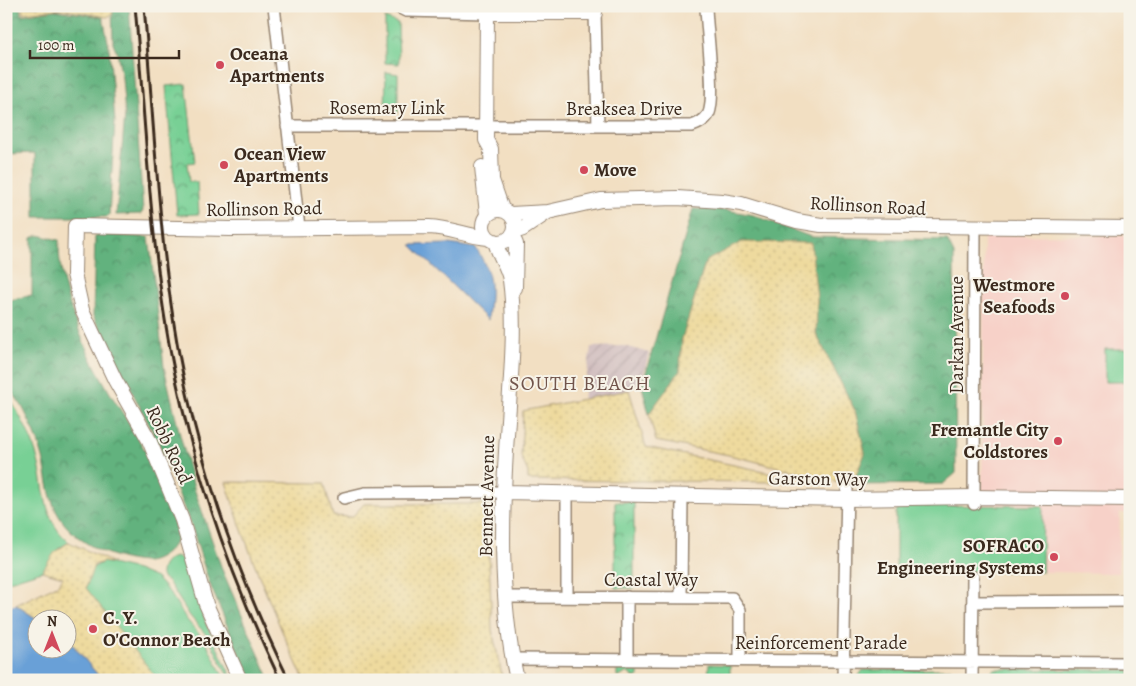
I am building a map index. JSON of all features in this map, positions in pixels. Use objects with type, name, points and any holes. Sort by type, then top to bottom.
[{"type":"street","points":[[274,6],[299,228]]},
{"type":"street","points":[[396,6],[406,11],[595,10],[598,126]]},
{"type":"street","name":"Breaksea Drive","points":[[486,133],[598,126],[686,127],[703,121],[708,115],[710,104],[710,41],[706,6]]},
{"type":"street","points":[[486,133],[482,147],[485,216],[483,229],[491,240],[505,241],[513,234],[515,223],[507,212],[492,180],[490,149],[486,133],[488,12]]},
{"type":"street","name":"Rosemary Link","points":[[287,126],[486,133]]},
{"type":"street","name":"Rollinson Road","points":[[507,212],[548,212],[601,200],[695,199],[742,204],[798,221],[821,225],[1130,228]]},
{"type":"street","points":[[485,216],[497,209],[507,212]]},
{"type":"street","name":"Rollinson Road","points":[[513,234],[548,212]]},
{"type":"street","name":"Rollinson Road","points":[[453,229],[485,216]]},
{"type":"street","name":"Rollinson Road","points":[[75,226],[232,229],[429,227],[453,229],[491,240]]},
{"type":"street","name":"Robb Road","points":[[75,226],[74,274],[82,310],[115,380],[148,440],[182,520],[206,604],[240,680]]},
{"type":"street","name":"Darkan Avenue","points":[[974,500],[975,227]]},
{"type":"street","name":"Bennett Avenue","points":[[511,312],[517,273],[516,244],[513,234]]},
{"type":"street","name":"Bennett Avenue","points":[[491,240],[508,274],[511,312],[505,492],[505,597],[512,658],[517,680]]},
{"type":"street","points":[[344,498],[365,493],[505,492]]},
{"type":"street","name":"Garston Way","points":[[505,492],[682,495],[847,494],[974,500],[1130,499]]},
{"type":"street","points":[[567,493],[568,596]]},
{"type":"street","points":[[843,680],[845,660],[847,494]]},
{"type":"street","points":[[681,597],[682,495]]},
{"type":"street","points":[[972,680],[973,577]]},
{"type":"street","name":"Coastal Way","points":[[505,597],[729,598],[737,602],[740,610],[740,660]]},
{"type":"street","points":[[627,597],[627,659]]},
{"type":"street","points":[[973,602],[1130,601]]},
{"type":"street","name":"Reinforcement Parade","points":[[512,658],[1130,662]]},
{"type":"shaded area","points":[[984,235],[1130,236],[1130,513],[1120,513],[1118,573],[1043,572],[1043,505],[982,504]]},
{"type":"shaded area","points":[[624,346],[649,353],[642,381],[629,390],[583,399],[591,347]]},
{"type":"green space","points":[[6,6],[20,6],[22,15],[54,10],[103,17],[109,47],[115,122],[109,215],[106,217],[35,217],[35,153],[7,154]]},
{"type":"green space","points":[[112,6],[129,6],[143,211],[141,214],[116,215],[125,115],[122,78],[117,52],[113,43]]},
{"type":"green space","points":[[385,18],[398,23],[399,64],[385,63]]},
{"type":"green space","points":[[386,72],[398,74],[398,113],[385,112]]},
{"type":"green space","points":[[186,84],[195,162],[187,163],[189,182],[197,182],[199,214],[177,215],[166,86]]},
{"type":"green space","points":[[693,209],[727,210],[753,215],[811,237],[947,240],[954,254],[956,473],[943,484],[852,485],[865,453],[855,411],[816,334],[817,300],[706,261],[682,339],[680,371],[649,414],[642,386]]},
{"type":"green space","points":[[38,235],[59,240],[62,274],[78,329],[93,363],[148,456],[167,501],[177,537],[172,547],[164,555],[154,560],[143,562],[130,560],[103,552],[79,538],[69,529],[60,518],[54,506],[43,458],[35,434],[22,406],[7,383],[4,361],[6,301],[32,295],[32,238]]},
{"type":"green space","points":[[95,235],[149,237],[164,367],[195,491],[223,572],[270,680],[250,680],[209,582],[193,531],[159,444],[93,316]]},
{"type":"green space","points":[[1105,349],[1130,349],[1130,382],[1105,382]]},
{"type":"green space","points":[[6,394],[27,430],[33,446],[53,523],[69,542],[59,548],[42,571],[6,582]]},
{"type":"green space","points":[[615,502],[634,502],[634,588],[615,588]]},
{"type":"green space","points":[[899,505],[1043,506],[1042,572],[896,571],[896,513]]},
{"type":"green space","points":[[176,557],[187,562],[206,624],[233,680],[230,680],[208,637],[190,616],[169,583],[161,576],[165,563]]},
{"type":"green space","points":[[103,562],[137,570],[156,578],[170,593],[187,620],[206,642],[225,680],[158,680],[86,588],[91,569]]},
{"type":"green space","points":[[709,664],[730,665],[730,677],[721,672],[708,677]]},
{"type":"green space","points":[[617,665],[638,665],[638,677],[633,677],[627,672],[617,676]]},
{"type":"green space","points":[[951,669],[957,675],[957,680],[856,680],[863,670]]},
{"type":"green space","points":[[994,669],[1130,670],[1130,680],[988,680],[988,676]]},
{"type":"sand","points":[[23,6],[112,6],[113,14],[107,17],[60,9],[23,13]]},
{"type":"sand","points":[[742,242],[811,243],[817,300],[816,334],[855,411],[865,453],[852,485],[729,455],[656,441],[649,414],[680,371],[682,339],[706,261]]},
{"type":"sand","points":[[629,390],[646,447],[763,471],[788,482],[528,480],[528,472],[521,457],[523,411]]},
{"type":"sand","points":[[226,482],[324,483],[333,516],[352,517],[364,504],[484,504],[487,507],[492,630],[503,680],[304,680],[262,582]]},
{"type":"sand","name":"C. Y. O'Connor Beach","points":[[69,542],[113,563],[103,562],[94,565],[86,588],[158,680],[102,680],[78,651],[78,608],[28,608],[28,613],[16,605],[59,584],[63,577],[42,571],[55,552]]},
{"type":"water","points":[[449,244],[476,248],[482,258],[490,283],[488,320],[411,245]]},
{"type":"water","points":[[16,605],[28,613],[28,658],[78,658],[78,651],[102,680],[6,680],[6,608]]},
{"type":"railway","points":[[135,6],[154,235],[159,280],[174,370],[193,450],[217,528],[246,605],[280,680]]},
{"type":"railway","points":[[144,6],[164,246],[177,342],[186,389],[205,464],[228,538],[272,645],[289,680]]},
{"type":"place","name":"Oceana Apartments","points":[[220,65]]},
{"type":"place","name":"Ocean View Apartments","points":[[224,165]]},
{"type":"place","name":"Move","points":[[584,170]]},
{"type":"place","name":"Westmore Seafoods","points":[[1065,296]]},
{"type":"place","name":"Fremantle City Coldstores","points":[[1058,441]]},
{"type":"place","name":"SOFRACO Engineering Systems","points":[[1054,557]]},
{"type":"place","name":"C. Y. O'Connor Beach","points":[[93,629]]},
{"type":"district","name":"SOUTH BEACH","points":[[580,383]]}]
